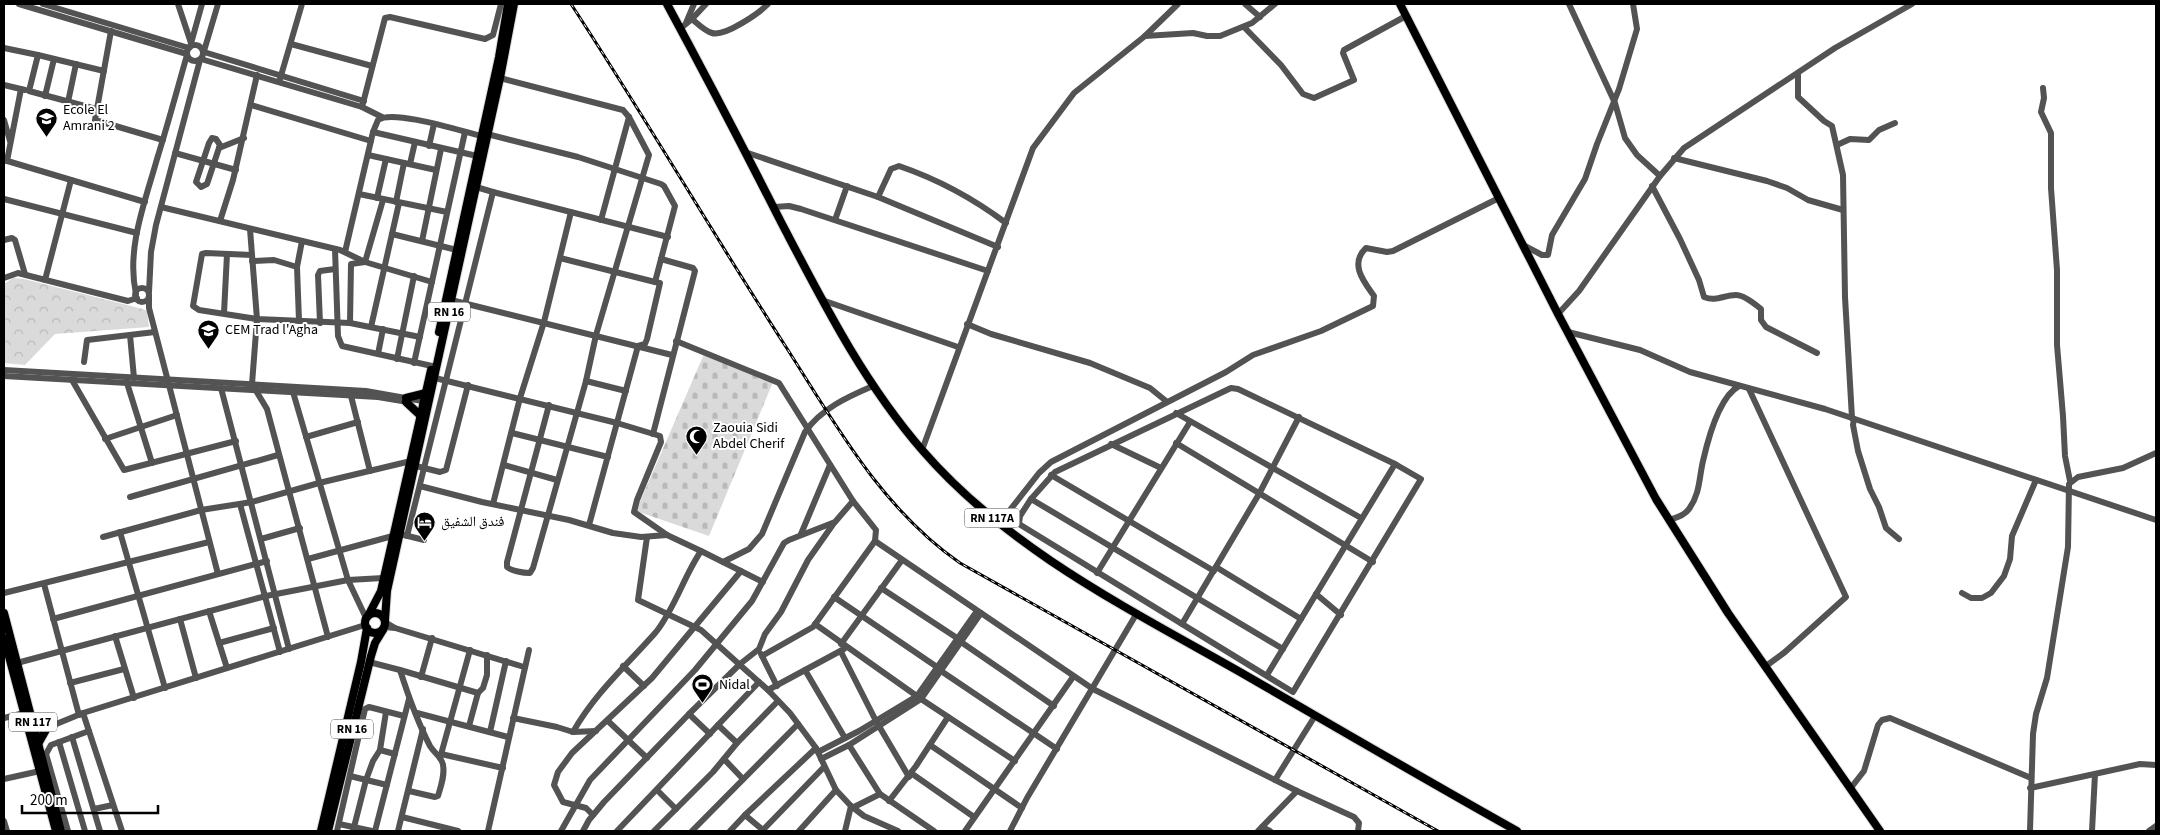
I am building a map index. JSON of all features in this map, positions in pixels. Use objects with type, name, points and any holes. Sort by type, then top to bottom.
[{"type":"main road","name":"RN 16","points":[[328,831],[353,742],[369,662],[375,643],[385,625],[385,606],[417,465],[426,392],[459,250],[476,187],[508,4]]},
{"type":"main road","name":"RN 16","points":[[417,465],[421,416],[435,378],[451,300],[476,156],[500,78],[514,4]]},
{"type":"main road","name":"RN 117A","points":[[667,4],[683,26],[745,152],[822,300],[873,386],[922,450],[949,479],[999,524],[1049,559],[1137,613],[1517,831]]},
{"type":"main road","points":[[1400,4],[1558,314],[1670,520],[1728,613],[1880,831]]},
{"type":"main road","points":[[421,416],[406,400],[426,392]]},
{"type":"main road","name":"RN 16","points":[[320,831],[356,682],[367,622],[377,600],[383,578],[400,535]]},
{"type":"main road","name":"RN 117","points":[[4,613],[10,661],[32,728],[44,754],[61,831]]},
{"type":"main road","points":[[378,613],[385,625],[376,633],[367,622],[378,613]]},
{"type":"main road","name":"RN 117","points":[[4,638],[24,713],[32,728],[40,771],[56,831]]},
{"type":"main road","points":[[32,728],[46,726]]},
{"type":"main road","points":[[38,744],[46,726]]},
{"type":"street","points":[[19,4],[111,31],[189,49],[197,45],[202,56],[257,75],[281,79]]},
{"type":"street","points":[[43,4],[189,49]]},
{"type":"street","points":[[178,4],[193,61],[202,56],[363,104],[382,117],[405,118],[578,156],[663,185],[674,204],[674,214],[655,282]]},
{"type":"street","points":[[149,308],[137,298],[133,262],[137,233],[202,4]]},
{"type":"street","points":[[218,4],[161,207],[152,246],[149,294],[149,308],[218,574]]},
{"type":"street","points":[[281,79],[302,4]]},
{"type":"street","points":[[363,104],[383,22],[387,17],[485,39],[493,35],[501,4]]},
{"type":"street","points":[[683,26],[694,4]]},
{"type":"street","points":[[683,26],[706,4]]},
{"type":"street","points":[[692,19],[710,32],[720,33],[749,18],[768,4]]},
{"type":"street","points":[[922,450],[958,347],[998,247],[1030,155],[1042,133],[1074,93],[1145,36],[1178,4]]},
{"type":"street","points":[[1245,4],[1260,17]]},
{"type":"street","points":[[1145,36],[1193,32],[1214,36],[1244,27],[1260,17],[1275,4]]},
{"type":"street","points":[[1569,4],[1614,101],[1629,145],[1660,176]]},
{"type":"street","points":[[1523,245],[1542,255],[1546,256],[1549,253],[1552,235],[1584,182],[1614,101],[1636,29],[1633,4]]},
{"type":"street","points":[[1558,314],[1579,290],[1652,186],[1674,158],[1694,141],[1835,48],[1912,4]]},
{"type":"street","points":[[1244,27],[1281,65],[1303,94],[1314,98],[1353,82],[1354,75],[1343,53],[1345,48],[1406,16]]},
{"type":"street","points":[[111,31],[94,118],[96,121],[163,140]]},
{"type":"street","points":[[291,44],[372,66]]},
{"type":"street","points":[[4,48],[104,71]]},
{"type":"street","points":[[29,91],[38,55]]},
{"type":"street","points":[[46,96],[54,58]]},
{"type":"street","points":[[68,102],[76,64]]},
{"type":"street","points":[[1798,74],[1798,97],[1832,126],[1837,145],[1842,174],[1852,425],[1870,489],[1886,528],[1899,539]]},
{"type":"street","points":[[220,222],[236,170],[257,75]]},
{"type":"street","points":[[500,78],[623,110],[629,117],[649,155],[596,335],[586,381],[533,568],[530,573],[526,573],[507,567],[549,405]]},
{"type":"street","points":[[4,85],[96,109]]},
{"type":"street","points":[[2030,831],[2030,788],[2036,714],[2047,678],[2068,547],[2070,517],[2068,490],[2070,482],[2065,456],[2064,416],[2057,345],[2057,270],[2051,188],[2051,133],[2041,112],[2044,98],[2043,88]]},
{"type":"street","points":[[21,89],[5,161],[145,202]]},
{"type":"street","points":[[251,106],[371,142]]},
{"type":"street","points":[[345,252],[373,132],[378,120],[382,117]]},
{"type":"street","points":[[601,220],[629,117]]},
{"type":"street","points":[[4,124],[10,142]]},
{"type":"street","points":[[429,146],[434,124]]},
{"type":"street","points":[[1837,145],[1850,139],[1869,140],[1879,130],[1895,124]]},
{"type":"street","points":[[373,132],[476,156]]},
{"type":"street","points":[[414,363],[465,132]]},
{"type":"street","points":[[219,148],[244,138]]},
{"type":"street","points":[[216,139],[219,142],[219,148],[207,184],[202,186],[196,182],[210,140],[216,139]]},
{"type":"street","points":[[371,327],[392,234],[397,202],[407,163],[415,142]]},
{"type":"street","points":[[422,240],[441,149]]},
{"type":"street","points":[[745,152],[847,186],[998,247]]},
{"type":"street","points":[[175,153],[236,170]]},
{"type":"street","points":[[368,155],[436,170]]},
{"type":"street","points":[[365,262],[380,199],[386,158]]},
{"type":"street","points":[[1674,158],[1767,181],[1787,188],[1808,200],[1843,210]]},
{"type":"street","points":[[878,198],[891,169],[899,166],[959,193],[1006,223]]},
{"type":"street","points":[[45,280],[71,180]]},
{"type":"street","points":[[835,220],[847,186]]},
{"type":"street","points":[[1652,186],[1680,239],[1704,296],[1713,299],[1736,295],[1741,296],[1761,309],[1761,320],[1766,327],[1817,353]]},
{"type":"street","points":[[476,187],[668,237]]},
{"type":"street","points":[[400,535],[420,486],[417,465],[446,380],[493,192]]},
{"type":"street","points":[[359,194],[447,212]]},
{"type":"street","points":[[999,524],[1039,473],[1051,462],[1226,372],[1254,355],[1321,331],[1373,306],[1374,296],[1362,282],[1358,269],[1360,256],[1366,248],[1387,252],[1393,251],[1500,198]]},
{"type":"street","points":[[4,199],[137,233]]},
{"type":"street","points":[[161,207],[335,249],[365,262],[432,282]]},
{"type":"street","points":[[774,207],[792,207],[988,271]]},
{"type":"street","points":[[493,504],[520,398],[544,322],[571,212]]},
{"type":"street","points":[[250,229],[257,319],[254,387],[266,409],[288,492],[300,528],[328,637]]},
{"type":"street","points":[[392,234],[459,250]]},
{"type":"street","points":[[4,240],[12,238],[15,240],[25,274]]},
{"type":"street","points":[[298,321],[298,266],[302,241]]},
{"type":"street","points":[[335,249],[339,342],[342,346],[432,366]]},
{"type":"street","points":[[298,266],[274,260],[206,253],[200,256],[193,303],[196,309],[257,319],[350,323],[420,337]]},
{"type":"street","points":[[224,313],[227,254]]},
{"type":"street","points":[[560,258],[660,283],[647,339],[645,344],[638,346]]},
{"type":"street","points":[[653,434],[672,354],[696,271],[693,268],[661,259]]},
{"type":"street","points":[[350,323],[351,264],[365,262]]},
{"type":"street","points":[[320,323],[318,275],[320,271],[335,269]]},
{"type":"street","points":[[4,278],[16,273],[25,274],[128,301],[137,298],[145,301],[149,294]]},
{"type":"street","points":[[397,359],[414,276]]},
{"type":"street","points":[[137,298],[138,290],[142,288],[146,289],[149,294]]},
{"type":"street","points":[[451,300],[672,354]]},
{"type":"street","points":[[822,300],[958,347]]},
{"type":"street","points":[[967,324],[990,334],[1090,363],[1150,388],[1166,402]]},
{"type":"street","points":[[378,354],[382,329]]},
{"type":"street","points":[[84,362],[87,340],[155,332]]},
{"type":"street","points":[[1568,332],[1640,350],[1690,372],[1853,419],[2156,520]]},
{"type":"street","points":[[130,335],[134,378]]},
{"type":"street","points":[[676,341],[778,382],[853,501],[876,530],[875,541],[814,624],[762,656]]},
{"type":"street","points":[[588,525],[638,346]]},
{"type":"street","points":[[4,370],[134,378],[222,388],[254,387],[293,392],[406,400]]},
{"type":"street","points":[[4,376],[126,383],[366,391],[426,404]]},
{"type":"street","points":[[435,378],[549,405],[617,423],[660,437],[661,442],[633,511],[635,514],[653,524],[667,535],[763,582]]},
{"type":"street","points":[[72,380],[124,470],[236,441]]},
{"type":"street","points":[[586,381],[626,392]]},
{"type":"street","points":[[126,383],[142,427],[152,463]]},
{"type":"street","points":[[103,537],[201,510],[252,502],[370,471],[417,465],[442,472],[446,470],[468,385]]},
{"type":"street","points":[[723,562],[749,549],[762,534],[808,428],[826,410],[850,396],[873,386]]},
{"type":"street","points":[[1670,520],[1689,510],[1700,486],[1703,462],[1712,429],[1728,393],[1739,386]]},
{"type":"street","points":[[222,388],[289,649]]},
{"type":"street","points":[[1289,701],[1421,481],[1419,477],[1299,417],[1232,388],[1051,474],[1020,516],[1021,526],[1293,692]]},
{"type":"street","points":[[1750,389],[1846,597],[1785,652],[1766,666]]},
{"type":"street","points":[[32,728],[46,726],[328,637],[367,622],[348,580],[293,392]]},
{"type":"street","points":[[351,396],[370,471]]},
{"type":"street","points":[[1176,413],[1361,518]]},
{"type":"street","points":[[105,439],[177,415]]},
{"type":"street","points":[[1182,624],[1259,494],[1299,417]]},
{"type":"street","points":[[306,437],[358,422]]},
{"type":"street","points":[[1097,573],[1190,422]]},
{"type":"street","points":[[512,433],[608,457]]},
{"type":"street","points":[[1111,444],[1162,468]]},
{"type":"street","points":[[1176,444],[1373,562]]},
{"type":"street","points":[[2070,482],[2087,475],[2123,468],[2156,454]]},
{"type":"street","points":[[130,497],[278,455]]},
{"type":"street","points":[[1267,675],[1395,464]]},
{"type":"street","points":[[801,534],[830,465]]},
{"type":"street","points":[[504,466],[557,480]]},
{"type":"street","points":[[1051,474],[1301,619]]},
{"type":"street","points":[[1962,594],[1971,598],[1982,598],[1991,593],[2004,576],[2010,559],[2012,536],[2036,480]]},
{"type":"street","points":[[420,486],[613,532],[647,536],[667,535]]},
{"type":"street","points":[[1031,499],[1283,649]]},
{"type":"street","points":[[583,831],[593,815],[689,714],[740,664],[759,649],[808,560],[835,522],[853,501]]},
{"type":"street","points":[[240,504],[280,652]]},
{"type":"street","points":[[561,831],[590,780],[717,643],[752,601],[784,544],[801,534],[835,522]]},
{"type":"street","points":[[261,540],[300,528]]},
{"type":"street","points":[[120,532],[164,688]]},
{"type":"street","points":[[308,559],[400,535],[424,540]]},
{"type":"street","points":[[647,536],[637,599],[666,615],[695,627],[717,643],[768,690],[798,724],[817,750],[836,790],[851,807],[881,828],[898,831]]},
{"type":"street","points":[[875,541],[1073,677],[1093,689],[1297,791],[1354,817],[1359,823],[1358,831]]},
{"type":"street","points":[[4,593],[129,564],[209,542]]},
{"type":"street","points":[[573,732],[586,710],[656,631],[701,551]]},
{"type":"street","points":[[768,690],[841,652],[861,616],[902,560]]},
{"type":"street","points":[[53,619],[267,561]]},
{"type":"street","points":[[593,815],[586,808],[563,802],[553,782],[558,772],[572,753],[644,686],[741,571]]},
{"type":"street","points":[[10,661],[60,652],[266,596],[316,588],[348,580],[383,578]]},
{"type":"street","points":[[44,584],[60,652],[81,714],[89,731],[122,831]]},
{"type":"street","points":[[881,588],[1054,706]]},
{"type":"street","points":[[1316,594],[1341,615]]},
{"type":"street","points":[[834,597],[1057,749]]},
{"type":"street","points":[[209,611],[227,668]]},
{"type":"street","points":[[821,759],[827,752],[878,724],[919,698],[979,612]]},
{"type":"street","points":[[1010,831],[1137,613]]},
{"type":"street","points":[[180,619],[196,678]]},
{"type":"street","points":[[814,624],[919,698],[1015,761]]},
{"type":"street","points":[[385,625],[524,667]]},
{"type":"street","points":[[219,642],[274,628]]},
{"type":"street","points":[[115,636],[134,698]]},
{"type":"street","points":[[421,677],[432,638]]},
{"type":"street","points":[[759,649],[777,686]]},
{"type":"street","points":[[409,790],[435,797],[438,796],[444,770],[441,756],[470,650]]},
{"type":"street","points":[[488,831],[529,650]]},
{"type":"street","points":[[841,652],[878,724],[910,775],[974,817]]},
{"type":"street","points":[[469,726],[478,692],[483,688],[488,674],[487,655]]},
{"type":"street","points":[[490,732],[506,661]]},
{"type":"street","points":[[369,662],[478,692]]},
{"type":"street","points":[[623,666],[644,686]]},
{"type":"street","points":[[70,683],[124,669]]},
{"type":"street","points":[[400,670],[408,699],[417,713],[430,745],[441,756],[503,768]]},
{"type":"street","points":[[805,670],[880,794],[934,831]]},
{"type":"street","points":[[965,831],[1073,677]]},
{"type":"street","points":[[617,831],[759,682]]},
{"type":"street","points":[[339,824],[354,829],[374,831],[408,699]]},
{"type":"street","points":[[654,831],[778,701]]},
{"type":"street","points":[[337,831],[350,776],[353,742],[366,708],[370,707],[404,716]]},
{"type":"street","points":[[354,829],[366,780],[373,761],[380,750],[386,712]]},
{"type":"street","points":[[4,718],[24,713]]},
{"type":"street","points":[[417,713],[508,737]]},
{"type":"street","points":[[689,714],[710,734]]},
{"type":"street","points":[[1275,780],[1315,716]]},
{"type":"street","points":[[889,801],[910,775],[948,717]]},
{"type":"street","points":[[513,718],[573,732],[597,731]]},
{"type":"street","points":[[1850,790],[1864,771],[1878,725],[1882,720],[1890,718],[2031,778]]},
{"type":"street","points":[[608,721],[647,758]]},
{"type":"street","points":[[692,831],[798,724]]},
{"type":"street","points":[[718,725],[737,743]]},
{"type":"street","points":[[398,831],[423,729]]},
{"type":"street","points":[[68,831],[44,754],[49,747],[89,731]]},
{"type":"street","points":[[72,737],[100,831]]},
{"type":"street","points":[[59,742],[86,831]]},
{"type":"street","points":[[930,745],[1022,808]]},
{"type":"street","points":[[380,750],[395,754]]},
{"type":"street","points":[[817,750],[827,752]]},
{"type":"street","points":[[730,831],[817,750]]},
{"type":"street","points":[[724,759],[743,779]]},
{"type":"street","points":[[2030,788],[2140,764],[2156,765]]},
{"type":"street","points":[[745,815],[763,831],[824,766]]},
{"type":"street","points":[[4,779],[40,771]]},
{"type":"street","points":[[2092,831],[2095,774]]},
{"type":"street","points":[[350,776],[387,785]]},
{"type":"street","points":[[657,790],[676,808]]},
{"type":"street","points":[[799,831],[836,790]]},
{"type":"street","points":[[1260,829],[1297,791]]},
{"type":"street","points":[[851,807],[880,794]]},
{"type":"street","points":[[94,809],[113,804]]},
{"type":"street","points":[[845,831],[851,807]]},
{"type":"street","points":[[402,817],[458,831]]},
{"type":"street","points":[[4,821],[7,831]]},
{"type":"street","points":[[2149,831],[2156,826]]},
{"type":"street","points":[[1260,829],[1270,831]]},
{"type":"green space","points":[[13,278],[24,279],[143,309],[147,311],[149,327],[55,334],[25,365],[4,363],[4,284]]},
{"type":"green space","points":[[704,354],[773,382],[709,536],[636,511]]},
{"type":"railway","points":[[571,4],[842,435],[884,491],[932,541],[960,563],[1438,831]]},
{"type":"place","name":"Ecole El Amrani 2","points":[[47,137]]},
{"type":"place","name":"CEM Trad l'Agha","points":[[209,349]]},
{"type":"place","name":"Zaouia Sidi Abdel Cherif","points":[[697,455]]},
{"type":"place","name":"فندق الشفيق","points":[[425,541]]},
{"type":"place","name":"Nidal","points":[[703,704]]}]
